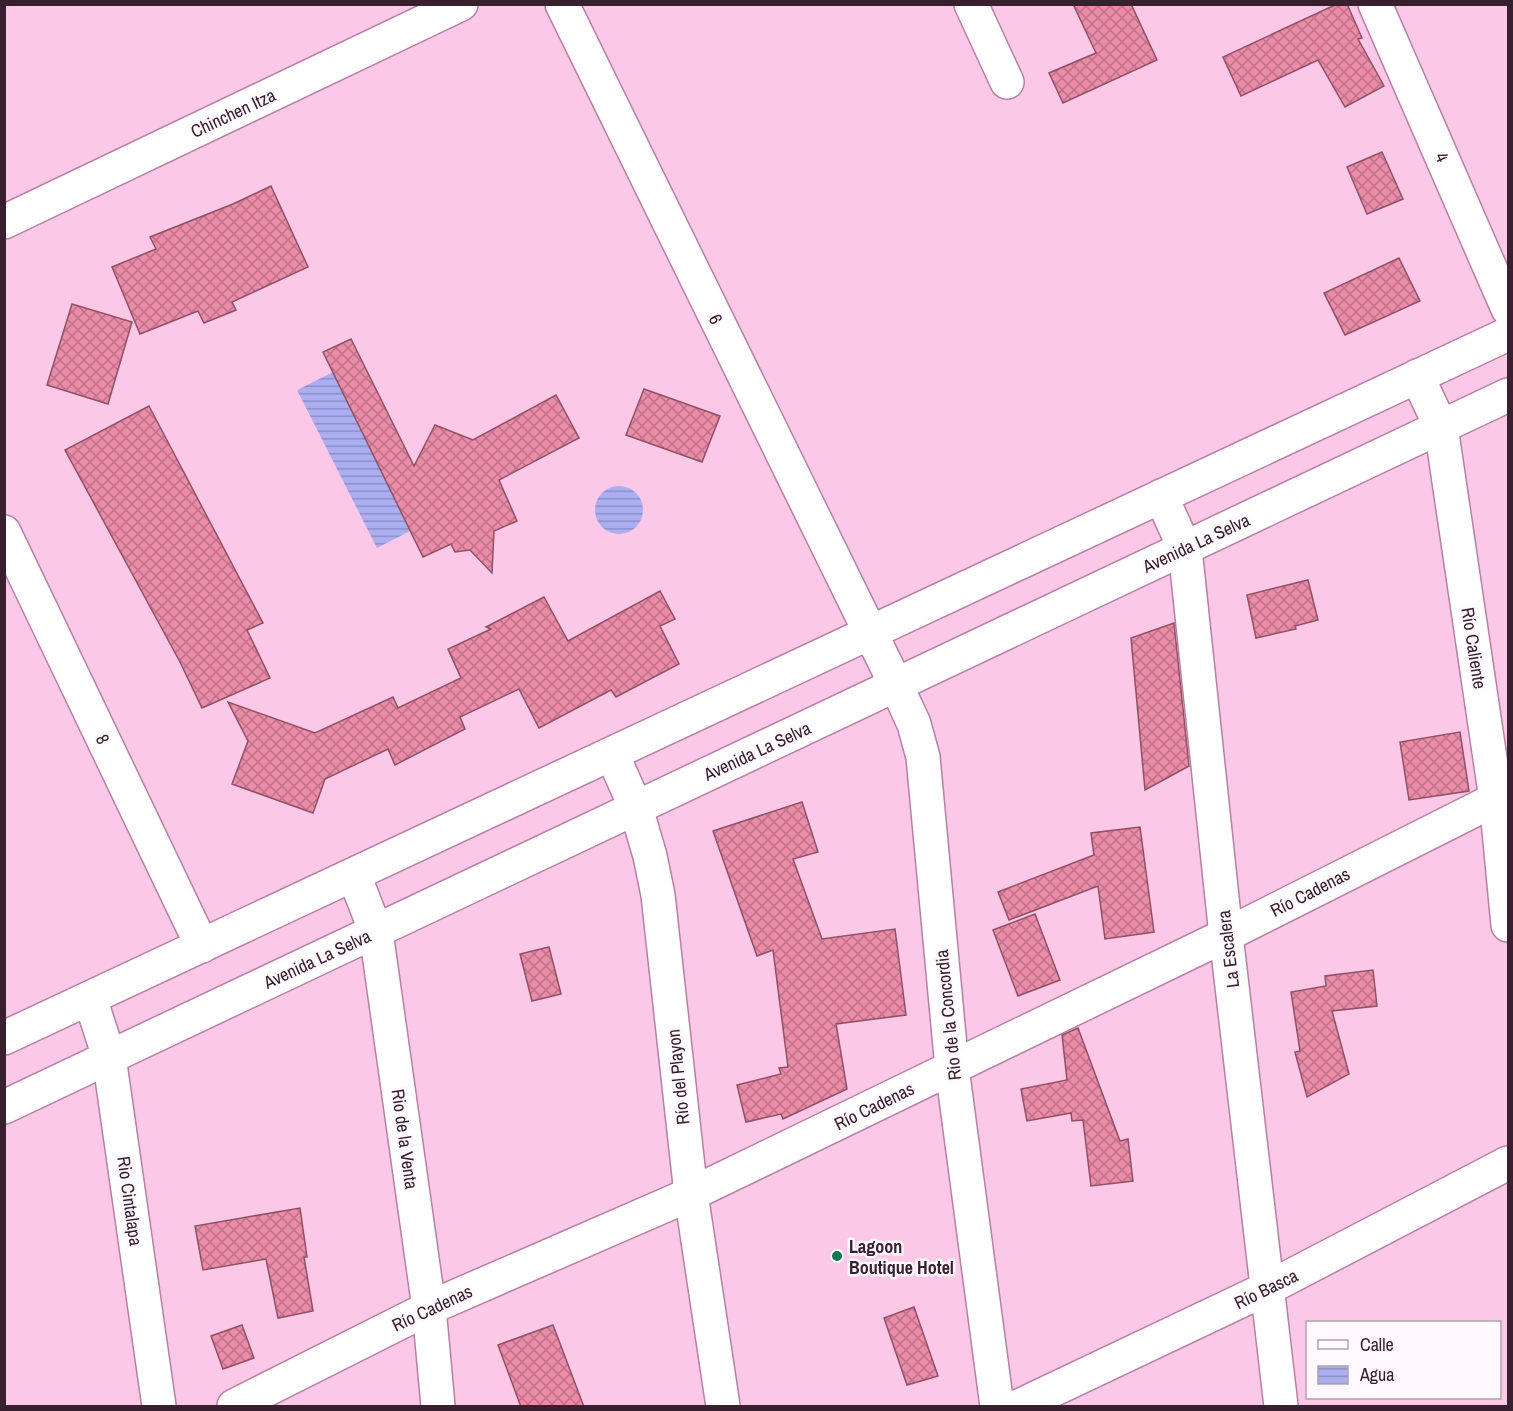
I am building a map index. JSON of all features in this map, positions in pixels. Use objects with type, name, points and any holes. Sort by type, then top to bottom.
[{"type":"street","name":"Chinchen Itza","points":[[4,222],[461,4]]},
{"type":"street","name":"6","points":[[562,4],[870,633]]},
{"type":"street","points":[[971,4],[1006,82]]},
{"type":"street","name":"4","points":[[1375,4],[1509,309]]},
{"type":"street","points":[[4,1038],[1509,334]]},
{"type":"street","name":"Río Caliente","points":[[1417,376],[1441,427],[1502,796],[1509,925]]},
{"type":"street","name":"Avenida La Selva","points":[[4,1107],[1509,395]]},
{"type":"street","name":"La Escalera","points":[[1161,496],[1185,549],[1226,934],[1281,1407]]},
{"type":"street","name":"8","points":[[4,532],[202,946]]},
{"type":"street","name":"Rio de la Concordia","points":[[870,633],[914,724],[923,757],[952,1068],[997,1407]]},
{"type":"street","name":"Río del Playon","points":[[612,754],[636,808],[650,856],[658,895],[692,1194],[723,1407]]},
{"type":"street","name":"Río Cadenas","points":[[234,1407],[429,1308],[692,1194],[1226,934],[1502,796]]},
{"type":"street","name":"Rio de la Venta","points":[[354,875],[376,932],[429,1308],[438,1407]]},
{"type":"street","name":"Rio Cintalapa","points":[[90,998],[109,1057],[159,1407]]},
{"type":"street","name":"Río Basca","points":[[1020,1407],[1268,1288],[1509,1163]]},
{"type":"water","points":[[333,372],[410,531],[377,548],[297,390]]},
{"type":"water","points":[[614,486],[624,486],[636,493],[643,505],[643,515],[636,527],[624,534],[614,534],[599,523],[595,515],[595,505],[606,490]]},
{"type":"building","points":[[1073,4],[1131,4],[1157,60],[1063,103],[1049,73],[1096,53]]},
{"type":"building","points":[[1337,4],[1347,4],[1362,38],[1358,39],[1384,86],[1345,107],[1318,60],[1241,96],[1223,57]]},
{"type":"building","points":[[1382,152],[1403,199],[1367,214],[1347,167]]},
{"type":"building","points":[[271,186],[308,267],[232,302],[236,310],[204,323],[198,311],[140,334],[112,267],[156,249],[150,237],[233,204]]},
{"type":"building","points":[[1399,258],[1420,301],[1345,335],[1324,293]]},
{"type":"building","points":[[72,304],[132,322],[108,404],[47,385]]},
{"type":"building","points":[[351,339],[414,466],[435,425],[473,440],[556,395],[579,438],[499,480],[517,521],[494,531],[492,573],[470,550],[455,552],[451,544],[423,557],[323,352]]},
{"type":"building","points":[[644,389],[720,416],[702,462],[626,435]]},
{"type":"building","points":[[149,406],[263,623],[247,630],[270,678],[202,708],[180,662],[65,450]]},
{"type":"building","points":[[1308,580],[1318,620],[1295,626],[1296,629],[1256,638],[1247,595]]},
{"type":"building","points":[[660,591],[675,619],[660,626],[679,664],[616,697],[611,690],[539,728],[519,689],[460,717],[465,729],[395,765],[388,749],[325,779],[313,813],[232,784],[248,741],[228,702],[315,733],[393,697],[398,708],[461,678],[448,649],[491,629],[486,627],[544,597],[568,641]]},
{"type":"building","points":[[1174,623],[1189,766],[1145,790],[1131,638]]},
{"type":"building","points":[[1460,732],[1469,791],[1409,800],[1400,742]]},
{"type":"building","points":[[802,802],[818,852],[793,859],[822,939],[895,929],[906,1015],[836,1024],[847,1089],[783,1119],[781,1114],[746,1122],[737,1085],[781,1074],[779,1068],[788,1067],[773,950],[757,956],[713,831]]},
{"type":"building","points":[[1140,827],[1154,932],[1105,939],[1098,886],[1009,920],[998,892],[1094,855],[1091,833]]},
{"type":"building","points":[[1035,914],[1060,980],[1018,996],[993,930]]},
{"type":"building","points":[[549,947],[561,994],[532,1001],[520,954]]},
{"type":"building","points":[[1373,970],[1377,1006],[1332,1011],[1349,1074],[1307,1097],[1295,1052],[1300,1051],[1291,992],[1326,986],[1325,976]]},
{"type":"building","points":[[1078,1028],[1120,1141],[1128,1139],[1133,1181],[1091,1186],[1083,1120],[1072,1121],[1071,1113],[1027,1121],[1021,1089],[1067,1080],[1062,1035]]},
{"type":"building","points":[[300,1208],[307,1257],[304,1257],[313,1311],[278,1318],[266,1259],[203,1270],[195,1226]]},
{"type":"building","points":[[914,1307],[938,1376],[907,1385],[884,1318]]},
{"type":"building","points":[[242,1325],[254,1358],[223,1369],[211,1336]]},
{"type":"building","points":[[553,1325],[584,1407],[521,1407],[498,1345]]},
{"type":"place","name":"Lagoon Boutique Hotel","points":[[837,1256]]}]
